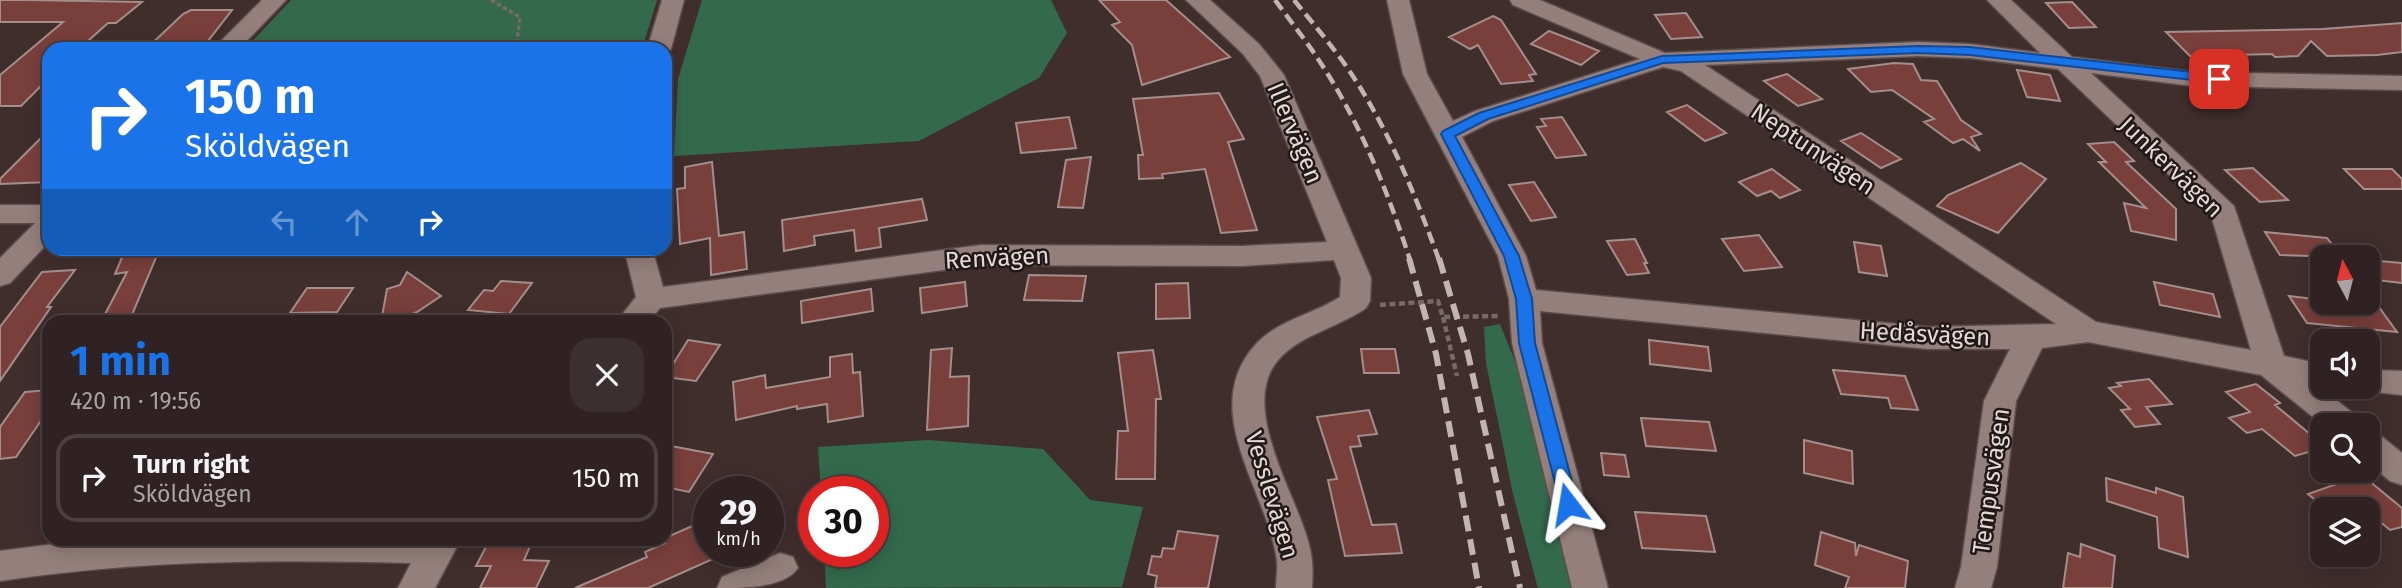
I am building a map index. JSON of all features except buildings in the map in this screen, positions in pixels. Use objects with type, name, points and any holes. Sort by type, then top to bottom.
[{"type":"street","points":[[232,42],[275,0]]},
{"type":"street","points":[[661,42],[673,0]]},
{"type":"street","name":"Illervägen","points":[[1197,0],[1251,49],[1272,75],[1344,250]]},
{"type":"street","points":[[1398,0],[1415,74],[1512,256],[1525,307],[1527,343],[1590,588]]},
{"type":"street","name":"Neptunvägen","points":[[1521,0],[1662,60],[1689,66],[2088,331]]},
{"type":"street","name":"Junkervägen","points":[[1998,0],[2224,212],[2272,366]]},
{"type":"street","points":[[1448,134],[1484,116],[1662,60],[1918,49],[1970,51],[2193,79],[2402,83]]},
{"type":"street","points":[[0,214],[42,214]]},
{"type":"street","points":[[0,276],[42,232]]},
{"type":"street","points":[[1344,250],[1356,278],[1355,302]]},
{"type":"street","name":"Renvägen","points":[[652,299],[981,255],[1243,256],[1344,250]]},
{"type":"street","points":[[637,315],[652,299],[640,256]]},
{"type":"street","name":"Vesslevägen","points":[[1294,588],[1295,560],[1250,426],[1249,393],[1266,353],[1287,338],[1342,312],[1355,302]]},
{"type":"street","name":"Hedåsvägen","points":[[1525,307],[1928,338],[2031,338],[2088,331],[2310,373]]},
{"type":"street","name":"Tempusvägen","points":[[1973,588],[1979,567],[2000,401],[2031,338]]},
{"type":"street","points":[[2272,366],[2330,413]]},
{"type":"street","points":[[2380,382],[2402,383]]},
{"type":"street","points":[[2380,454],[2402,472]]},
{"type":"street","points":[[0,566],[60,556],[169,547],[245,546]]},
{"type":"street","points":[[416,588],[439,546]]},
{"type":"street","points":[[735,588],[780,568]]},
{"type":"path","points":[[491,0],[520,17],[517,42]]},
{"type":"path","points":[[1355,302],[1378,305],[1438,301],[1457,376]]},
{"type":"path","points":[[1443,317],[1525,307]]},
{"type":"green space","points":[[291,0],[657,0],[644,42],[252,42]]},
{"type":"green space","points":[[702,0],[1051,0],[1067,33],[1039,78],[919,141],[674,156],[678,79]]},
{"type":"green space","points":[[1500,324],[1517,366],[1573,588],[1538,588],[1537,585],[1513,494],[1486,363],[1484,327]]},
{"type":"green space","points":[[928,440],[1043,449],[1090,500],[1143,507],[1122,587],[826,588],[825,567],[889,567],[889,476],[820,476],[818,447]]},
{"type":"railway","points":[[1275,0],[1317,57],[1349,111],[1383,184],[1410,260]]},
{"type":"railway","points":[[1294,0],[1344,63],[1373,109],[1409,183],[1439,260]]},
{"type":"railway","points":[[1409,258],[1436,354],[1479,588]]},
{"type":"railway","points":[[1439,258],[1468,354],[1520,588]]},
{"type":"route","points":[[1568,504],[1527,343],[1524,299],[1512,256],[1448,134],[1484,116],[1662,60],[1918,49],[1970,51],[2193,79],[2219,79]]}]
